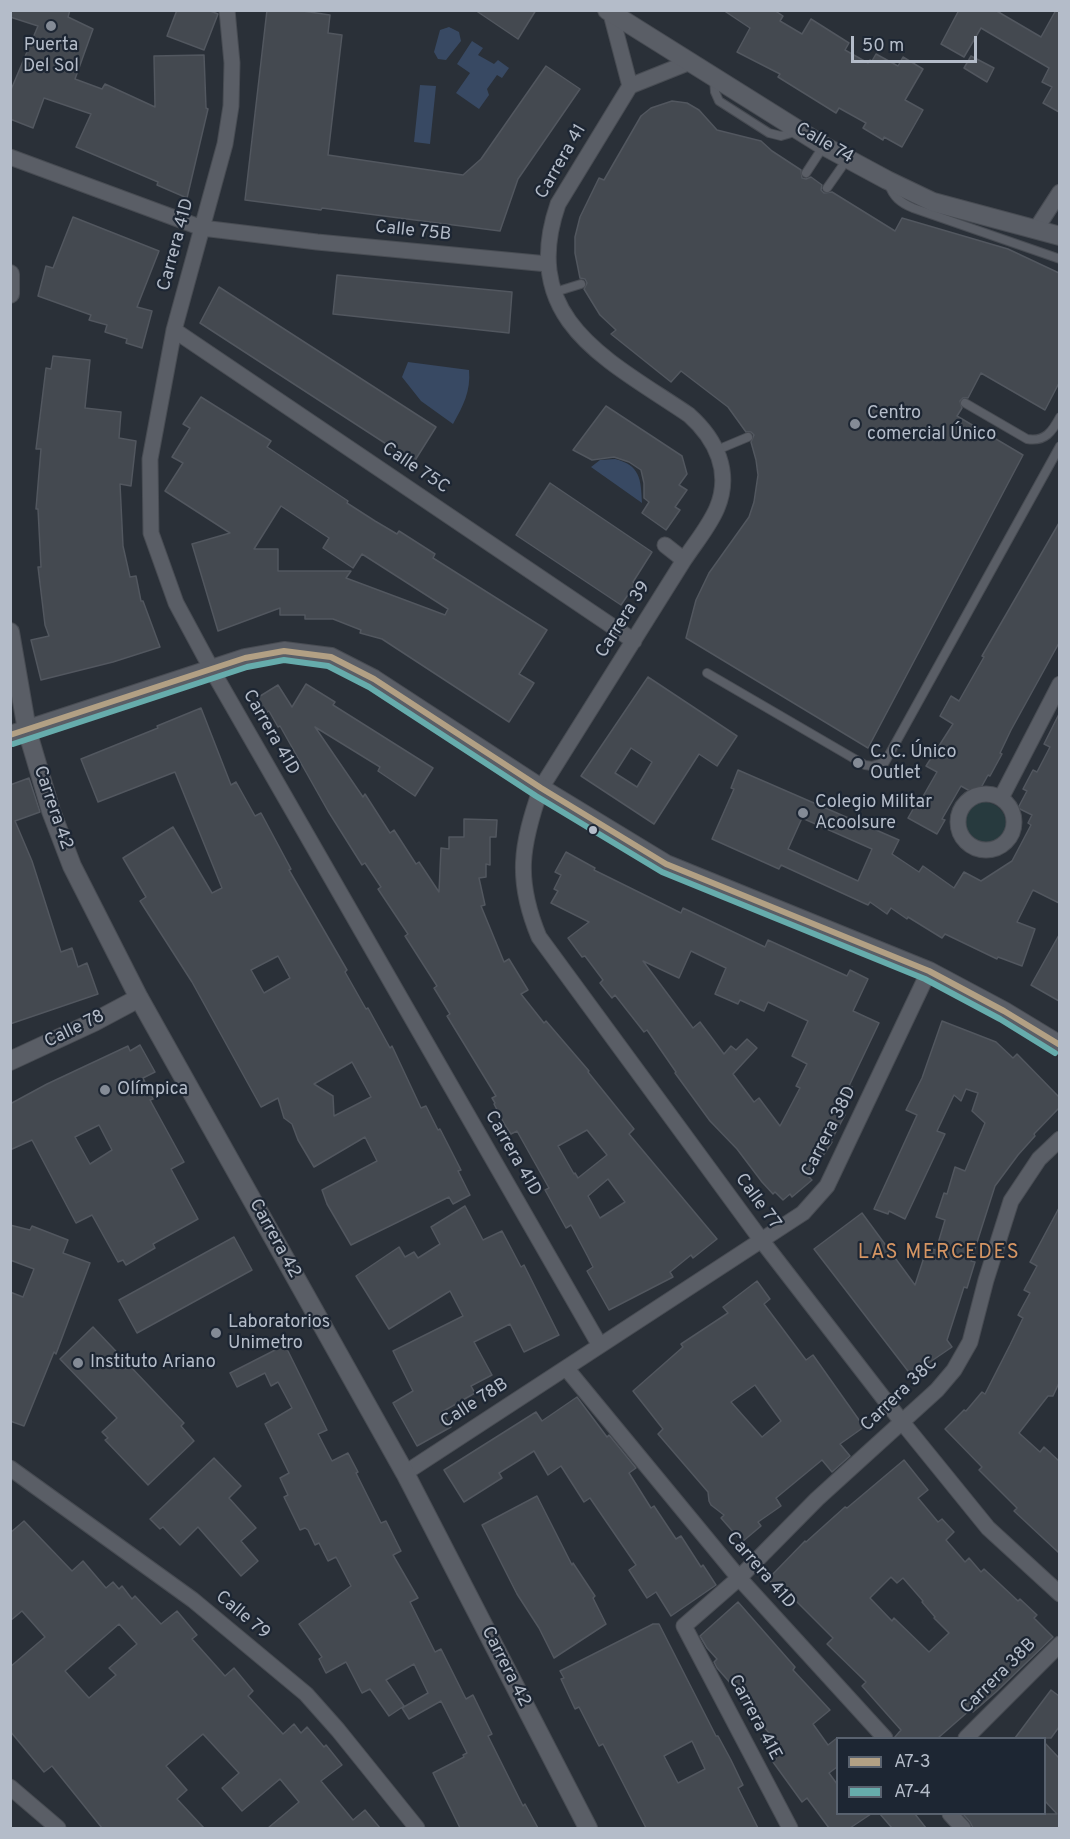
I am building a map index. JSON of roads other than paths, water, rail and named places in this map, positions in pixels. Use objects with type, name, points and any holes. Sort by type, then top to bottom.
[{"type":"street","name":"Carrera 41D","points":[[227,10],[232,63],[231,106],[225,144],[174,330],[150,459],[151,533],[176,603],[212,670],[599,1344]]},
{"type":"street","name":"Calle 74","points":[[609,11],[824,146],[887,180],[933,202],[1059,236]]},
{"type":"street","points":[[609,11],[630,86],[690,62]]},
{"type":"street","name":"Carrera 41","points":[[548,264],[551,224],[558,204],[630,86]]},
{"type":"street","name":"Calle 75B","points":[[10,157],[202,228],[317,242],[548,264]]},
{"type":"street","points":[[1036,229],[1059,192]]},
{"type":"street","points":[[548,264],[553,292],[568,321],[586,343],[689,415],[704,429],[717,450]]},
{"type":"street","points":[[10,274],[10,294]]},
{"type":"street","name":"Calle 75C","points":[[174,330],[634,640]]},
{"type":"street","name":"Carrera 39","points":[[541,788],[709,524],[722,489],[722,466],[717,450]]},
{"type":"street","points":[[664,546],[684,560]]},
{"type":"street","name":"Carrera 42","points":[[10,632],[19,733],[72,866],[139,998],[405,1473],[588,1828]]},
{"type":"street","points":[[19,733],[244,658],[284,651],[332,657],[374,679],[541,788],[666,864],[929,971],[1058,1040]]},
{"type":"street","points":[[1001,798],[1059,684]]},
{"type":"street","name":"Calle 77","points":[[541,788],[528,826],[523,857],[523,886],[539,937],[762,1241],[902,1422],[988,1528],[1059,1594]]},
{"type":"street","name":"Carrera 38D","points":[[566,1368],[599,1344],[762,1241],[803,1212],[827,1186],[929,971]]},
{"type":"street","name":"Calle 78","points":[[10,1061],[94,1022],[139,998]]},
{"type":"street","name":"Carrera 38C","points":[[684,1626],[739,1578],[817,1499],[937,1390],[954,1370],[970,1342],[986,1280],[1011,1201],[1038,1159],[1059,1139]]},
{"type":"street","name":"Carrera 41D","points":[[566,1368],[739,1578],[884,1737]]},
{"type":"street","name":"Calle 78B","points":[[405,1473],[566,1368]]},
{"type":"street","name":"Calle 79","points":[[10,1468],[193,1600],[306,1694],[417,1828]]},
{"type":"street","name":"Carrera 41E","points":[[684,1626],[790,1828]]},
{"type":"street","name":"Carrera 38B","points":[[967,1737],[1059,1644]]},
{"type":"street","points":[[10,1787],[58,1828]]},
{"type":"street","points":[[951,1815],[963,1828]]},
{"type":"lane","points":[[806,173],[824,146]]},
{"type":"lane","points":[[826,188],[848,158]]},
{"type":"lane","points":[[887,180],[902,203],[1059,259]]},
{"type":"lane","points":[[553,292],[581,284]]},
{"type":"lane","points":[[964,403],[1027,439],[1034,440],[1047,435],[1059,417]]},
{"type":"lane","points":[[717,450],[748,437]]},
{"type":"lane","points":[[707,673],[865,765],[878,765],[885,762],[1059,446]]},
{"type":"water","points":[[449,27],[459,32],[461,41],[446,60],[438,59],[434,52],[440,30]]},
{"type":"water","points":[[472,41],[483,48],[478,55],[494,64],[498,60],[509,68],[502,78],[497,75],[487,89],[489,95],[479,109],[456,93],[470,73],[457,64]]},
{"type":"water","points":[[420,85],[436,86],[430,144],[414,142]]},
{"type":"water","points":[[408,362],[469,370],[467,392],[453,424],[421,401],[402,377]]},
{"type":"water","points":[[615,459],[630,465],[638,474],[642,503],[591,467],[600,460]]},
{"type":"place","name":"Puerta Del Sol","points":[[51,26]]},
{"type":"place","name":"Centro comercial Único","points":[[855,424]]},
{"type":"place","name":"C. C. Único Outlet","points":[[858,763]]},
{"type":"place","name":"Colegio Militar Acoolsure","points":[[803,813]]},
{"type":"place","name":"Olímpica","points":[[105,1090]]},
{"type":"place","name":"Laboratorios Unimetro","points":[[216,1333]]},
{"type":"place","name":"Instituto Ariano","points":[[78,1363]]},
{"type":"district","name":"LAS MERCEDES","points":[[939,1254]]}]
